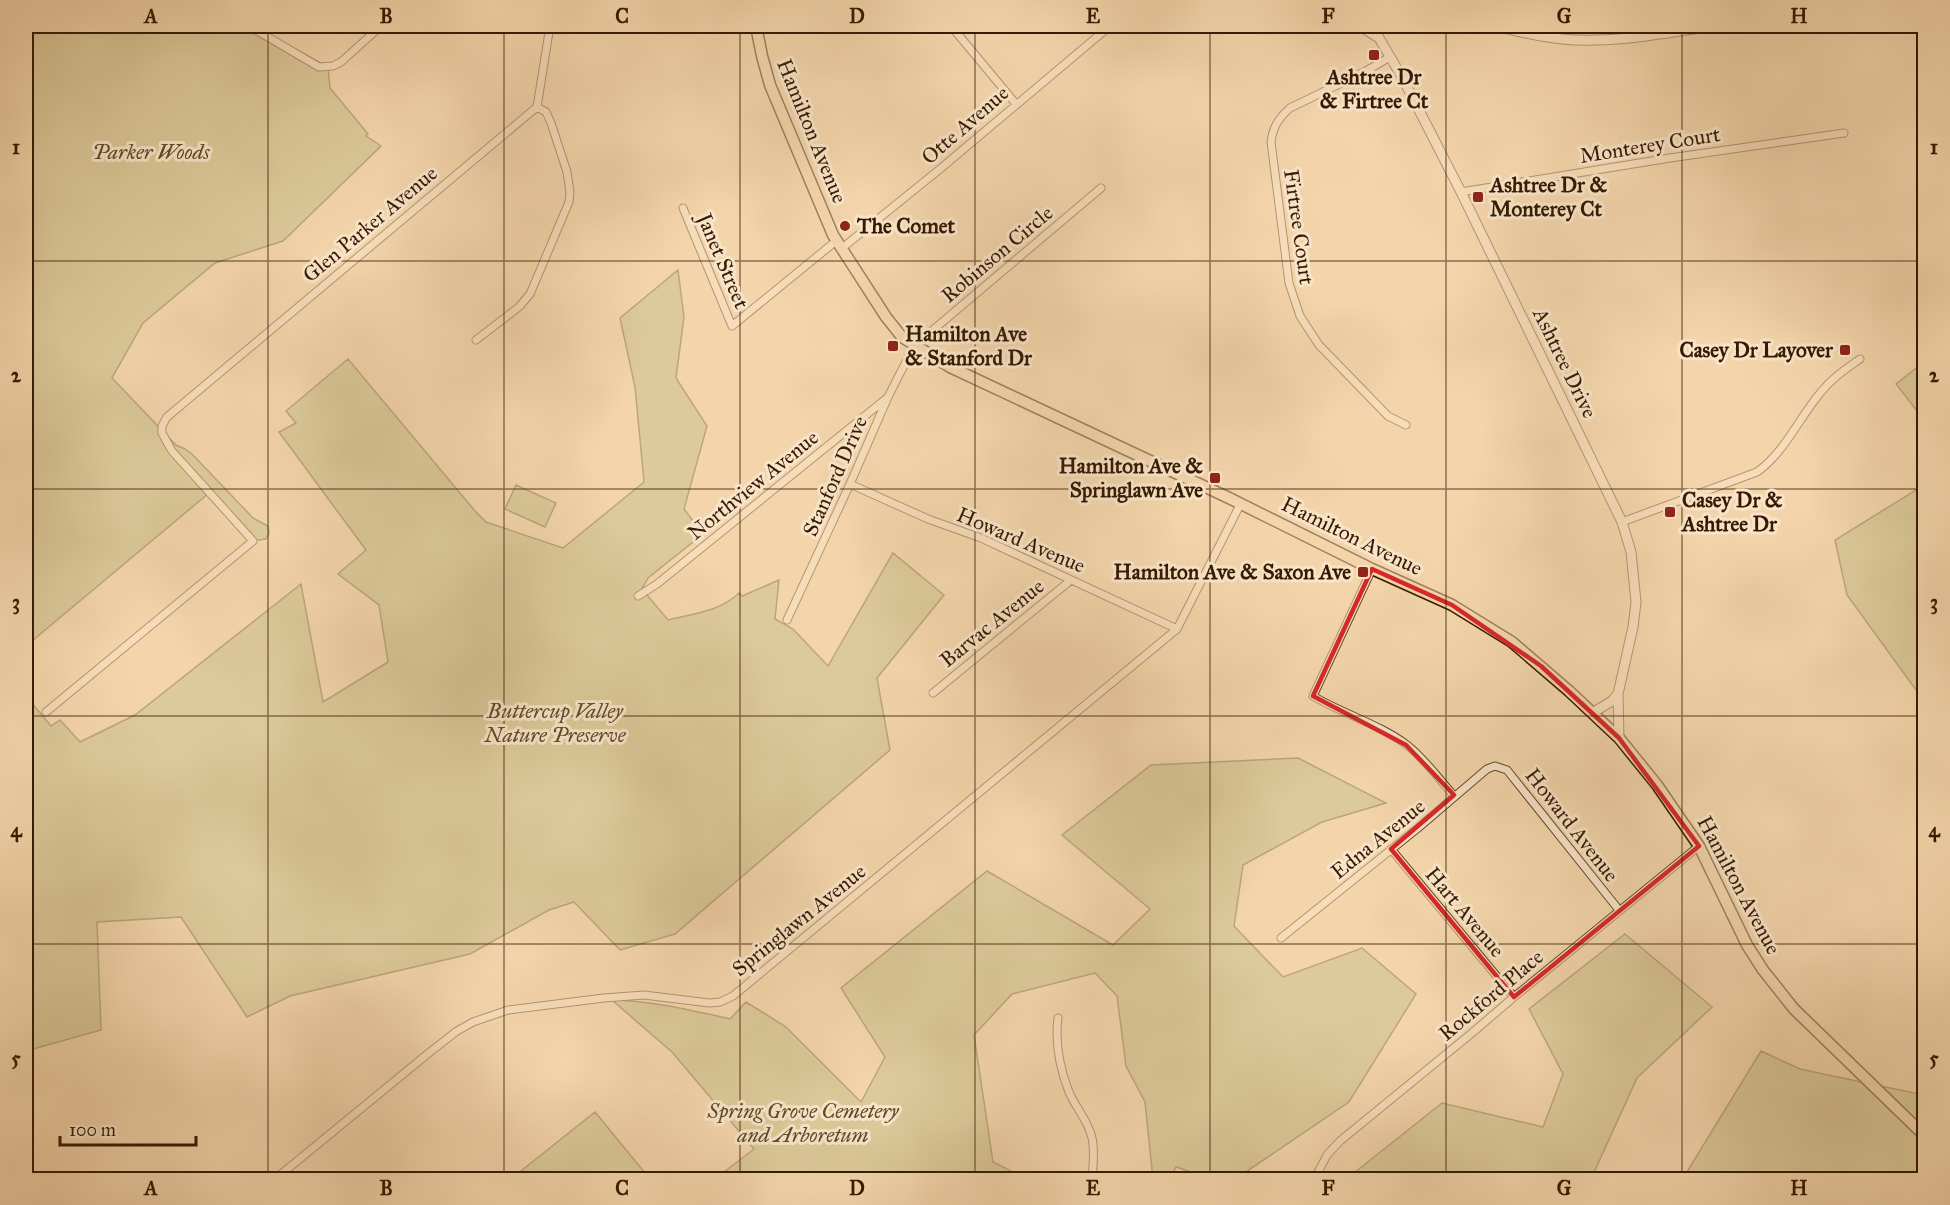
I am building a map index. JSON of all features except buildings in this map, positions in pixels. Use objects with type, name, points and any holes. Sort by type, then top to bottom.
[{"type":"main road","name":"Hamilton Avenue","points":[[757,27],[770,85],[838,245],[885,316],[902,337],[950,367],[1452,605],[1512,642],[1619,738],[1667,798],[1699,846],[1748,945],[1780,993],[1924,1135]]},
{"type":"street","points":[[249,26],[319,67],[333,66],[341,62],[381,26]]},
{"type":"street","points":[[476,340],[519,307],[530,294],[569,202],[570,182],[551,123],[546,112],[537,107],[550,26]]},
{"type":"street","points":[[757,27],[768,26]]},
{"type":"street","points":[[951,26],[1016,104]]},
{"type":"street","name":"Otte Avenue","points":[[732,326],[940,169],[1110,26]]},
{"type":"street","points":[[1360,26],[1380,38]]},
{"type":"street","name":"Ashtree Drive","points":[[1375,26],[1461,192],[1622,522],[1631,552],[1636,602],[1631,638],[1618,694],[1619,738]]},
{"type":"street","points":[[1494,26],[1527,34],[1582,40],[1625,39],[1714,26]]},
{"type":"street","name":"Firtree Court","points":[[1390,57],[1290,108],[1274,126],[1271,142],[1289,283],[1300,316],[1319,345],[1388,417],[1406,425]]},
{"type":"street","name":"Glen Parker Avenue","points":[[46,712],[253,541],[172,451],[163,436],[162,429],[170,413],[537,107]]},
{"type":"street","name":"Monterey Court","points":[[1461,192],[1844,133]]},
{"type":"street","name":"Robinson Circle","points":[[914,346],[1101,188]]},
{"type":"street","name":"Janet Street","points":[[683,208],[732,326]]},
{"type":"street","name":"Stanford Drive","points":[[787,620],[888,397],[914,346]]},
{"type":"street","points":[[1622,522],[1757,472],[1773,458],[1828,383],[1860,359]]},
{"type":"street","name":"Northview Avenue","points":[[638,596],[657,584],[888,397]]},
{"type":"street","name":"Howard Avenue","points":[[850,484],[928,519],[981,538],[1177,629]]},
{"type":"street","name":"Springlawn Avenue","points":[[274,1179],[457,1031],[474,1022],[508,1010],[569,1001],[644,995],[710,1003],[720,1002],[733,996],[1177,629],[1241,503]]},
{"type":"street","points":[[1372,568],[1313,696],[1406,745],[1419,756],[1454,796]]},
{"type":"street","name":"Barvac Avenue","points":[[933,693],[1071,580]]},
{"type":"street","points":[[1592,713],[1612,702],[1618,694]]},
{"type":"street","name":"Howard Avenue","points":[[1496,766],[1507,770],[1619,910]]},
{"type":"street","name":"Edna Avenue","points":[[1281,938],[1487,769],[1496,766]]},
{"type":"street","name":"Rockford Place","points":[[1314,1179],[1327,1155],[1340,1142],[1699,846]]},
{"type":"street","name":"Hart Avenue","points":[[1391,849],[1514,997]]},
{"type":"street","points":[[1058,1018],[1056,1037],[1069,1092],[1087,1123],[1092,1137],[1094,1155],[1092,1179]]},
{"type":"highlighted area","points":[[1372,569],[1452,605],[1541,666],[1619,738],[1699,846],[1514,997],[1391,849],[1454,795],[1406,745],[1313,696]]},
{"type":"green space","name":"Parker Woods","points":[[26,26],[253,26],[328,67],[330,88],[368,134],[366,136],[381,146],[283,241],[215,263],[143,323],[112,378],[176,445],[192,454],[253,518],[268,526],[269,533],[266,539],[253,541],[209,493],[26,646]]},
{"type":"green space","name":"Buttercup Valley Nature Preserve","points":[[678,270],[684,317],[676,378],[707,426],[684,509],[703,534],[648,578],[642,589],[668,620],[715,608],[739,593],[742,596],[779,580],[775,619],[793,629],[828,666],[893,553],[944,595],[877,678],[890,750],[675,934],[620,950],[574,902],[549,910],[470,954],[290,996],[247,1017],[181,917],[97,922],[101,1030],[26,1051],[26,696],[51,726],[60,720],[80,742],[135,715],[301,584],[323,702],[388,662],[379,605],[338,574],[366,550],[279,432],[296,423],[286,411],[348,359],[486,522],[563,548],[644,482],[635,387],[620,318]]},
{"type":"green space","points":[[1924,362],[1924,420],[1896,384]]},
{"type":"green space","points":[[516,485],[556,503],[545,527],[505,509]]},
{"type":"green space","points":[[1924,485],[1924,701],[1847,595],[1835,540]]},
{"type":"green space","name":"Spring Grove Cemetery and Arboretum","points":[[1298,758],[1386,803],[1322,822],[1243,865],[1234,926],[1283,977],[1362,948],[1416,994],[1349,1102],[1234,1180],[1213,1179],[1176,1167],[1169,1179],[1153,1179],[1145,1102],[1126,1066],[1117,996],[1095,973],[1012,994],[974,1035],[993,1162],[1027,1179],[715,1179],[754,1149],[672,1052],[612,1000],[657,1004],[730,1019],[746,1002],[786,1027],[861,1102],[885,1057],[841,988],[987,871],[1113,945],[1150,909],[1062,835],[1151,765]]},
{"type":"green space","points":[[1625,934],[1712,1007],[1637,1078],[1591,1179],[1360,1180],[1354,1173],[1442,1103],[1543,1127],[1563,1074],[1529,1009]]},
{"type":"green space","points":[[1761,1051],[1800,1069],[1924,1095],[1924,1179],[1682,1180]]},
{"type":"green space","points":[[595,1112],[650,1179],[511,1179]]},
{"type":"place","name":"Ashtree Dr & Firtree Ct","points":[[1374,55]]},
{"type":"place","name":"Ashtree Dr & Monterey Ct","points":[[1478,197]]},
{"type":"place","name":"The Comet","points":[[845,226]]},
{"type":"place","name":"Hamilton Ave & Stanford Dr","points":[[893,346]]},
{"type":"place","name":"Casey Dr Layover","points":[[1845,350]]},
{"type":"place","name":"Hamilton Ave & Springlawn Ave","points":[[1215,478]]},
{"type":"place","name":"Casey Dr & Ashtree Dr","points":[[1670,512]]},
{"type":"place","name":"Hamilton Ave & Saxon Ave","points":[[1363,572]]}]
